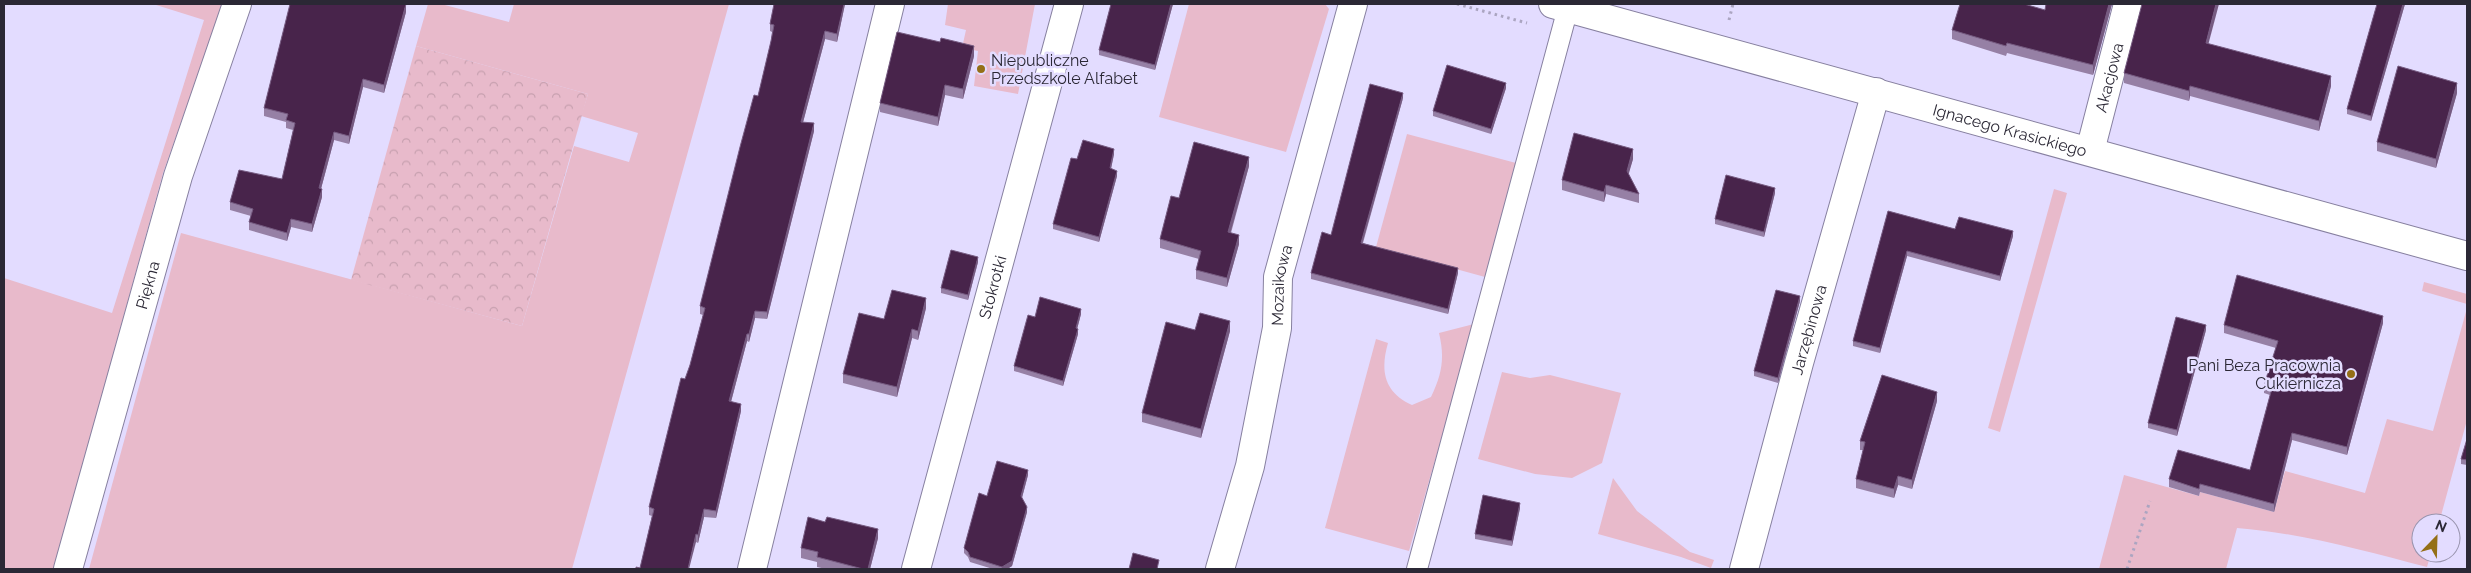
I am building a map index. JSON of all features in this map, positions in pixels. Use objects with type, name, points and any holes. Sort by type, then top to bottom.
[{"type":"street","name":"Piękna","points":[[68,569],[178,176],[237,4]]},
{"type":"street","points":[[752,569],[890,4]]},
{"type":"street","name":"Stokrotki","points":[[916,569],[1069,4]]},
{"type":"street","name":"Mozaikowa","points":[[1220,569],[1250,466],[1276,328],[1278,277],[1353,4]]},
{"type":"street","name":"Akacjowa","points":[[2090,151],[2128,4]]},
{"type":"street","name":"Ignacego Krasickiego","points":[[1560,6],[2467,256]]},
{"type":"street","name":"Jarzębinowa","points":[[1744,569],[1799,363],[1876,92]]},
{"type":"lane","points":[[1418,569],[1560,6]]},
{"type":"path","points":[[1730,19],[1734,4]]},
{"type":"path","points":[[2127,569],[2150,501]]},
{"type":"green space","points":[[153,4],[223,4],[163,173],[54,569],[4,569],[4,278],[112,313],[204,20]]},
{"type":"green space","points":[[428,4],[441,4],[509,22],[514,4],[729,4],[572,569],[89,569],[181,233],[522,326],[574,146],[629,162],[638,133],[581,116],[588,94],[416,46]]},
{"type":"green space","points":[[948,4],[1035,4],[1018,94],[974,86],[978,51],[962,48],[966,30],[945,25]]},
{"type":"green space","points":[[1189,4],[1325,4],[1329,9],[1286,152],[1159,117]]},
{"type":"green space","points":[[416,46],[588,94],[522,326],[351,280]]},
{"type":"green space","points":[[1407,134],[1516,163],[1485,277],[1376,247]]},
{"type":"green space","points":[[2054,189],[2067,193],[2000,432],[1988,428]]},
{"type":"green space","points":[[2424,282],[2467,294],[2467,304],[2422,291]]},
{"type":"green space","points":[[2467,308],[2467,420],[2442,513],[2411,513],[2411,563],[2309,538],[2237,528],[2226,569],[2099,569],[2124,475],[2199,496],[2200,492],[2274,512],[2285,471],[2365,493],[2387,419],[2433,431]]},
{"type":"green space","points":[[1474,324],[1409,551],[1325,528],[1376,339],[1388,343],[1384,363],[1386,380],[1395,394],[1412,405],[1431,397],[1438,381],[1442,358],[1439,333]]},
{"type":"green space","points":[[1502,372],[1530,378],[1550,375],[1621,393],[1602,463],[1572,478],[1535,474],[1478,459]]},
{"type":"green space","points":[[1613,478],[1637,511],[1690,552],[1714,560],[1711,568],[1681,557],[1598,534]]},
{"type":"green space","points":[[2411,563],[2428,563],[2427,567]]},
{"type":"building","points":[[290,4],[406,4],[384,85],[363,79],[349,136],[334,132],[319,188],[322,189],[312,224],[291,219],[287,233],[249,222],[253,209],[230,202],[239,170],[282,179],[295,123],[286,120],[288,114],[264,108]]},
{"type":"building","points":[[774,4],[844,4],[837,34],[825,31],[801,122],[814,123],[767,312],[755,311],[729,401],[741,404],[716,511],[704,509],[688,569],[636,569],[636,567],[640,568],[654,509],[649,507],[681,378],[685,379],[690,365],[705,308],[700,306],[740,147],[754,95],[758,96],[774,25],[770,24]]},
{"type":"building","points":[[1111,4],[1171,4],[1155,65],[1099,50]]},
{"type":"building","points":[[1960,4],[2024,4],[2045,10],[2046,4],[2109,4],[2093,65],[2007,43],[2006,46],[1952,30]]},
{"type":"building","points":[[2142,4],[2216,4],[2206,43],[2331,76],[2319,121],[2190,86],[2189,91],[2124,73]]},
{"type":"building","points":[[2377,4],[2403,4],[2371,116],[2347,109]]},
{"type":"building","points":[[897,32],[940,42],[941,38],[974,46],[963,89],[945,85],[938,117],[880,103]]},
{"type":"building","points":[[1447,65],[1506,83],[1491,129],[1433,111]]},
{"type":"building","points":[[2398,66],[2457,83],[2436,159],[2377,142]]},
{"type":"building","points":[[1370,84],[1403,93],[1361,243],[1458,268],[1448,309],[1311,273],[1322,232],[1331,235]]},
{"type":"building","points":[[1574,133],[1633,149],[1627,171],[1639,194],[1606,185],[1604,192],[1562,180]]},
{"type":"building","points":[[1083,140],[1114,149],[1110,168],[1117,171],[1099,237],[1053,224],[1071,158],[1077,159]]},
{"type":"building","points":[[1194,142],[1249,157],[1228,232],[1239,235],[1227,278],[1196,270],[1201,251],[1160,239],[1171,196],[1179,198]]},
{"type":"building","points":[[1726,175],[1775,188],[1764,232],[1715,219]]},
{"type":"building","points":[[1888,211],[1955,229],[1959,217],[2013,231],[2000,276],[1907,251],[1880,348],[1853,341]]},
{"type":"building","points":[[951,250],[978,257],[968,295],[941,288]]},
{"type":"building","points":[[2237,275],[2383,316],[2347,447],[2292,433],[2274,504],[2200,484],[2199,489],[2169,479],[2178,450],[2250,470],[2272,388],[2264,385],[2278,341],[2224,325]]},
{"type":"building","points":[[892,290],[926,298],[918,331],[912,329],[897,387],[843,374],[859,313],[884,319]]},
{"type":"building","points":[[1776,290],[1800,296],[1778,378],[1754,371]]},
{"type":"building","points":[[1040,297],[1081,309],[1076,328],[1078,329],[1063,381],[1014,366],[1028,315],[1035,317]]},
{"type":"building","points":[[1200,313],[1230,321],[1201,429],[1142,413],[1166,322],[1195,330]]},
{"type":"building","points":[[2176,317],[2206,325],[2177,430],[2148,423]]},
{"type":"building","points":[[1882,375],[1937,392],[1912,480],[1898,476],[1894,489],[1856,479],[1865,442],[1860,441]]},
{"type":"building","points":[[2467,439],[2467,460],[2461,459]]},
{"type":"building","points":[[997,461],[1028,470],[1021,496],[1027,507],[1012,561],[1002,567],[970,557],[964,548],[979,493],[987,496]]},
{"type":"building","points":[[1483,495],[1520,503],[1512,541],[1475,534]]},
{"type":"building","points":[[808,517],[825,522],[827,517],[878,529],[868,569],[817,557],[818,552],[801,548]]},
{"type":"building","points":[[1133,553],[1159,560],[1157,569],[1129,569]]},
{"type":"place","name":"Niepubliczne Przedszkole Alfabet","points":[[981,69]]},
{"type":"place","name":"Pani Beza Pracownia Cukiernicza","points":[[2351,374]]}]
